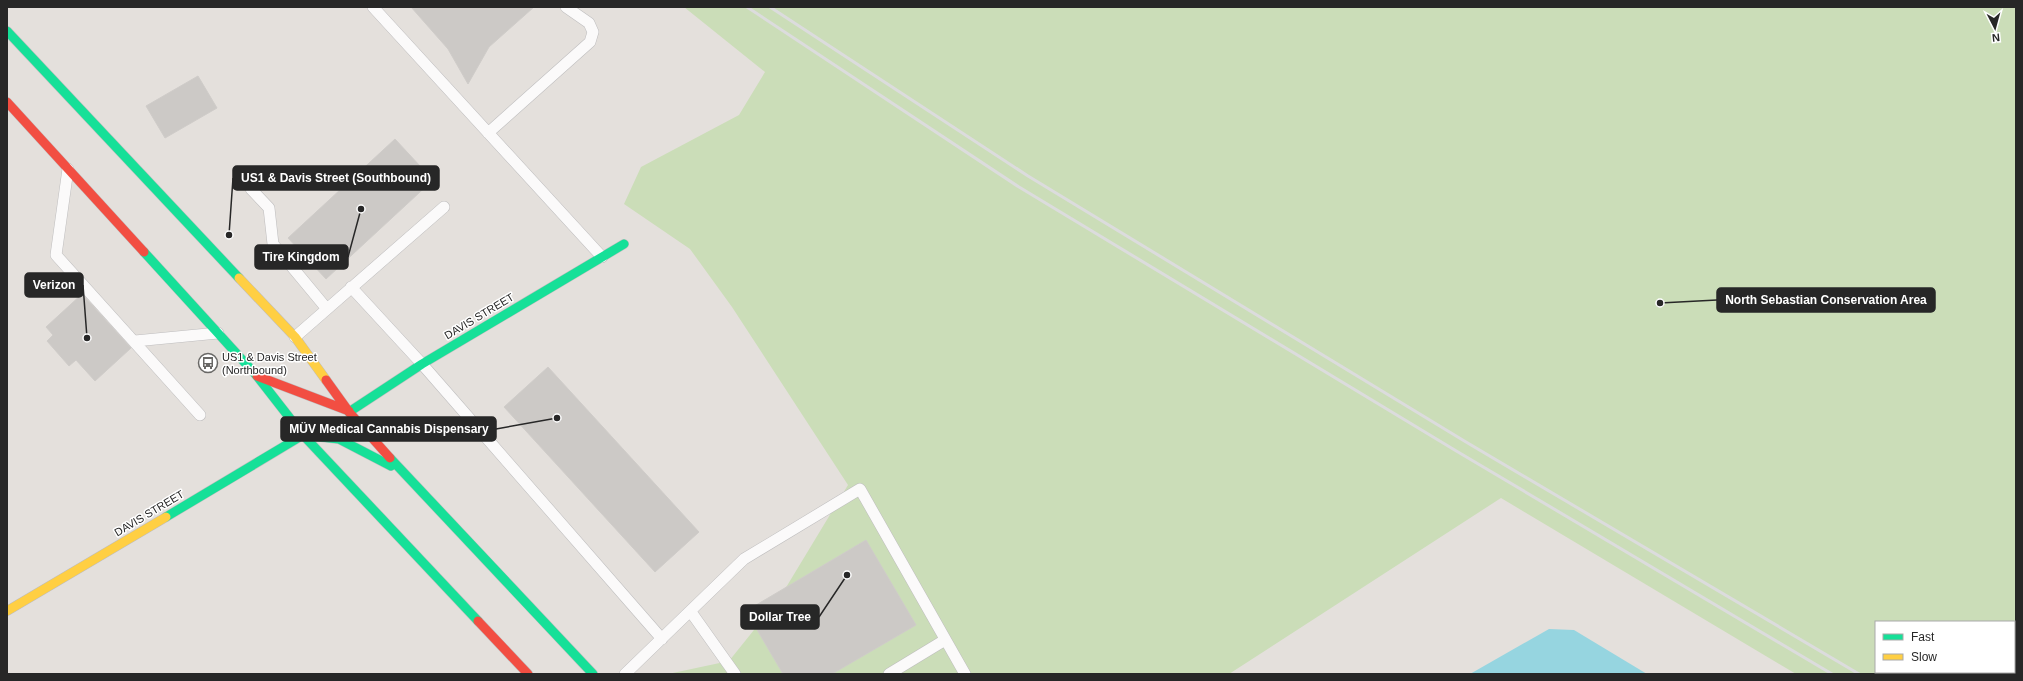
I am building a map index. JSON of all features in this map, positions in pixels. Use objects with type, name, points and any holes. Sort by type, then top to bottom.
[{"type":"main road","points":[[7,31],[295,337],[349,412],[401,471],[593,674]]},
{"type":"main road","points":[[7,102],[257,376],[302,435],[528,674]]},
{"type":"main road","name":"DAVIS STREET","points":[[349,412],[422,364],[624,244]]},
{"type":"main road","points":[[257,376],[349,412]]},
{"type":"main road","points":[[302,435],[339,439],[401,471]]},
{"type":"main road","name":"DAVIS STREET","points":[[7,611],[302,435]]},
{"type":"lane","points":[[372,7],[602,257]]},
{"type":"lane","points":[[488,133],[590,42],[593,32],[589,23],[566,7]]},
{"type":"lane","points":[[68,169],[56,255],[200,415]]},
{"type":"lane","points":[[251,189],[269,208],[273,244],[327,309]]},
{"type":"lane","points":[[295,337],[444,207]]},
{"type":"lane","points":[[351,287],[422,364],[662,639]]},
{"type":"lane","points":[[135,341],[218,333]]},
{"type":"lane","points":[[625,674],[691,612],[744,559],[860,489],[965,674]]},
{"type":"lane","points":[[691,612],[735,674]]},
{"type":"lane","points":[[889,674],[946,640]]},
{"type":"green space","points":[[684,7],[2016,7],[2016,674],[1796,674],[1501,498],[1229,674],[668,674],[729,661],[779,599],[848,485],[732,307],[690,249],[624,204],[641,167],[739,115],[765,72]]},
{"type":"water","points":[[1549,629],[1574,630],[1647,674],[1470,674]]},
{"type":"building","points":[[411,7],[534,7],[489,47],[468,84],[448,49]]},
{"type":"building","points":[[198,76],[217,108],[165,138],[146,106]]},
{"type":"building","points":[[395,139],[433,180],[326,279],[288,238]]},
{"type":"building","points":[[82,294],[131,348],[95,381],[76,360],[69,366],[47,341],[53,335],[46,327]]},
{"type":"building","points":[[548,367],[699,532],[655,572],[504,407]]},
{"type":"building","points":[[866,540],[916,625],[832,674],[783,674],[746,611]]},
{"type":"railway","points":[[747,7],[1019,187],[1458,452],[1832,674]]},
{"type":"railway","points":[[770,7],[1028,176],[1466,442],[1859,674]]},
{"type":"traffic: fast","points":[[7,31],[239,278]]},
{"type":"traffic: fast","points":[[349,412],[422,364],[624,244]]},
{"type":"traffic: fast","points":[[144,252],[257,376],[303,435],[478,621]]},
{"type":"traffic: fast","points":[[166,517],[303,435]]},
{"type":"traffic: fast","points":[[303,435],[339,439],[391,466]]},
{"type":"traffic: fast","points":[[390,458],[593,674]]},
{"type":"traffic: slow","points":[[239,278],[295,337],[326,380]]},
{"type":"traffic: slow","points":[[7,611],[166,517]]},
{"type":"traffic: jam","points":[[7,102],[144,252]]},
{"type":"traffic: jam","points":[[257,376],[349,411]]},
{"type":"traffic: jam","points":[[326,380],[349,412],[390,458]]},
{"type":"traffic: jam","points":[[478,621],[528,674]]},
{"type":"place","name":"Tire Kingdom","points":[[361,209]]},
{"type":"place","name":"US1 & Davis Street (Southbound)","points":[[229,235]]},
{"type":"place","name":"North Sebastian Conservation Area","points":[[1660,303]]},
{"type":"place","name":"Verizon","points":[[87,338]]},
{"type":"place","name":"US1 & Davis Street (Northbound)","points":[[208,363]]},
{"type":"place","name":"MÜV Medical Cannabis Dispensary","points":[[557,418]]},
{"type":"place","name":"Dollar Tree","points":[[847,575]]}]
